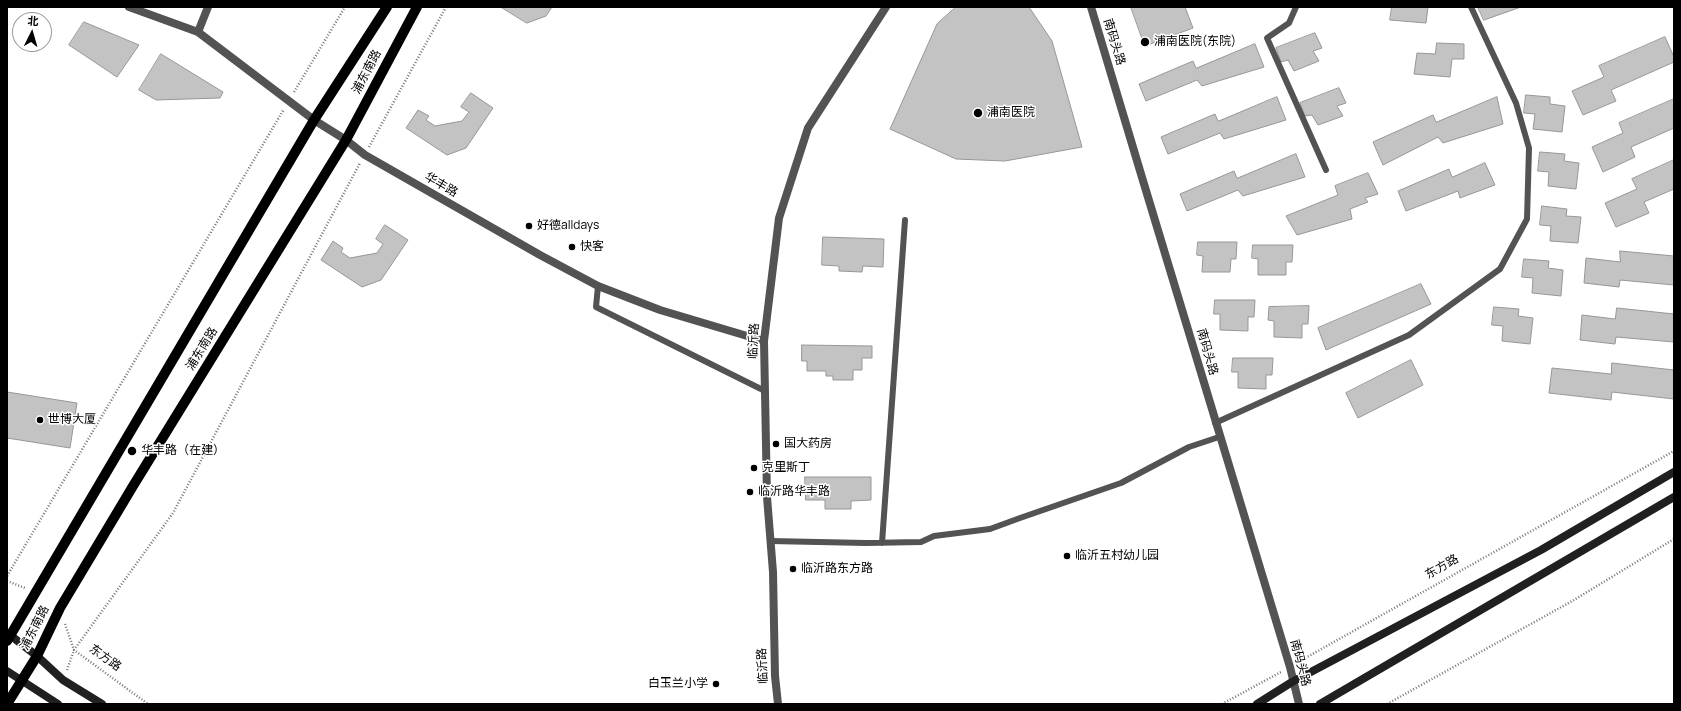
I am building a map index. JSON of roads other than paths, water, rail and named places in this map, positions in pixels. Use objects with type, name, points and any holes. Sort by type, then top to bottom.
[{"type":"main road","name":"浦东南路","points":[[9,638],[314,120],[387,7]]},
{"type":"main road","name":"浦东南路","points":[[7,704],[37,656],[60,608],[346,140],[417,7]]},
{"type":"main road","points":[[1257,704],[1292,682],[1541,550],[1674,472]]},
{"type":"main road","points":[[1320,704],[1674,497]]},
{"type":"main road","points":[[9,638],[37,656],[63,680],[102,704]]},
{"type":"main road","points":[[7,672],[58,704]]},
{"type":"street","name":"华丰路","points":[[129,7],[198,32],[314,120],[346,140],[365,155],[540,255],[598,286],[660,310],[764,341]]},
{"type":"street","points":[[198,32],[208,7]]},
{"type":"street","name":"临沂路","points":[[778,704],[775,676],[773,572],[767,497],[764,341],[779,218],[808,128],[886,7]]},
{"type":"street","name":"南码头路","points":[[1091,7],[1219,437],[1290,667],[1292,682],[1299,704]]},
{"type":"lane","points":[[1296,7],[1289,23],[1267,38],[1326,170]]},
{"type":"lane","points":[[1215,423],[1409,335],[1500,269],[1527,219],[1529,148],[1516,103],[1471,7]]},
{"type":"lane","points":[[882,543],[905,220]]},
{"type":"lane","points":[[598,286],[596,307],[765,391]]},
{"type":"lane","points":[[770,541],[882,543],[921,542],[934,536],[990,530],[1121,483],[1189,447],[1219,437]]},
{"type":"place","name":"浦南医院(东院)","points":[[1145,42]]},
{"type":"place","name":"浦南医院","points":[[978,113]]},
{"type":"place","name":"好德alldays","points":[[529,226]]},
{"type":"place","name":"快客","points":[[572,247]]},
{"type":"place","name":"世博大厦","points":[[40,420]]},
{"type":"place","name":"国大药房","points":[[776,444]]},
{"type":"place","name":"华丰路（在建）","points":[[132,451]]},
{"type":"place","name":"克里斯丁","points":[[754,468]]},
{"type":"place","name":"临沂路华丰路","points":[[750,492]]},
{"type":"place","name":"临沂五村幼儿园","points":[[1067,556]]},
{"type":"place","name":"临沂路东方路","points":[[793,569]]},
{"type":"place","name":"白玉兰小学","points":[[716,684]]}]
